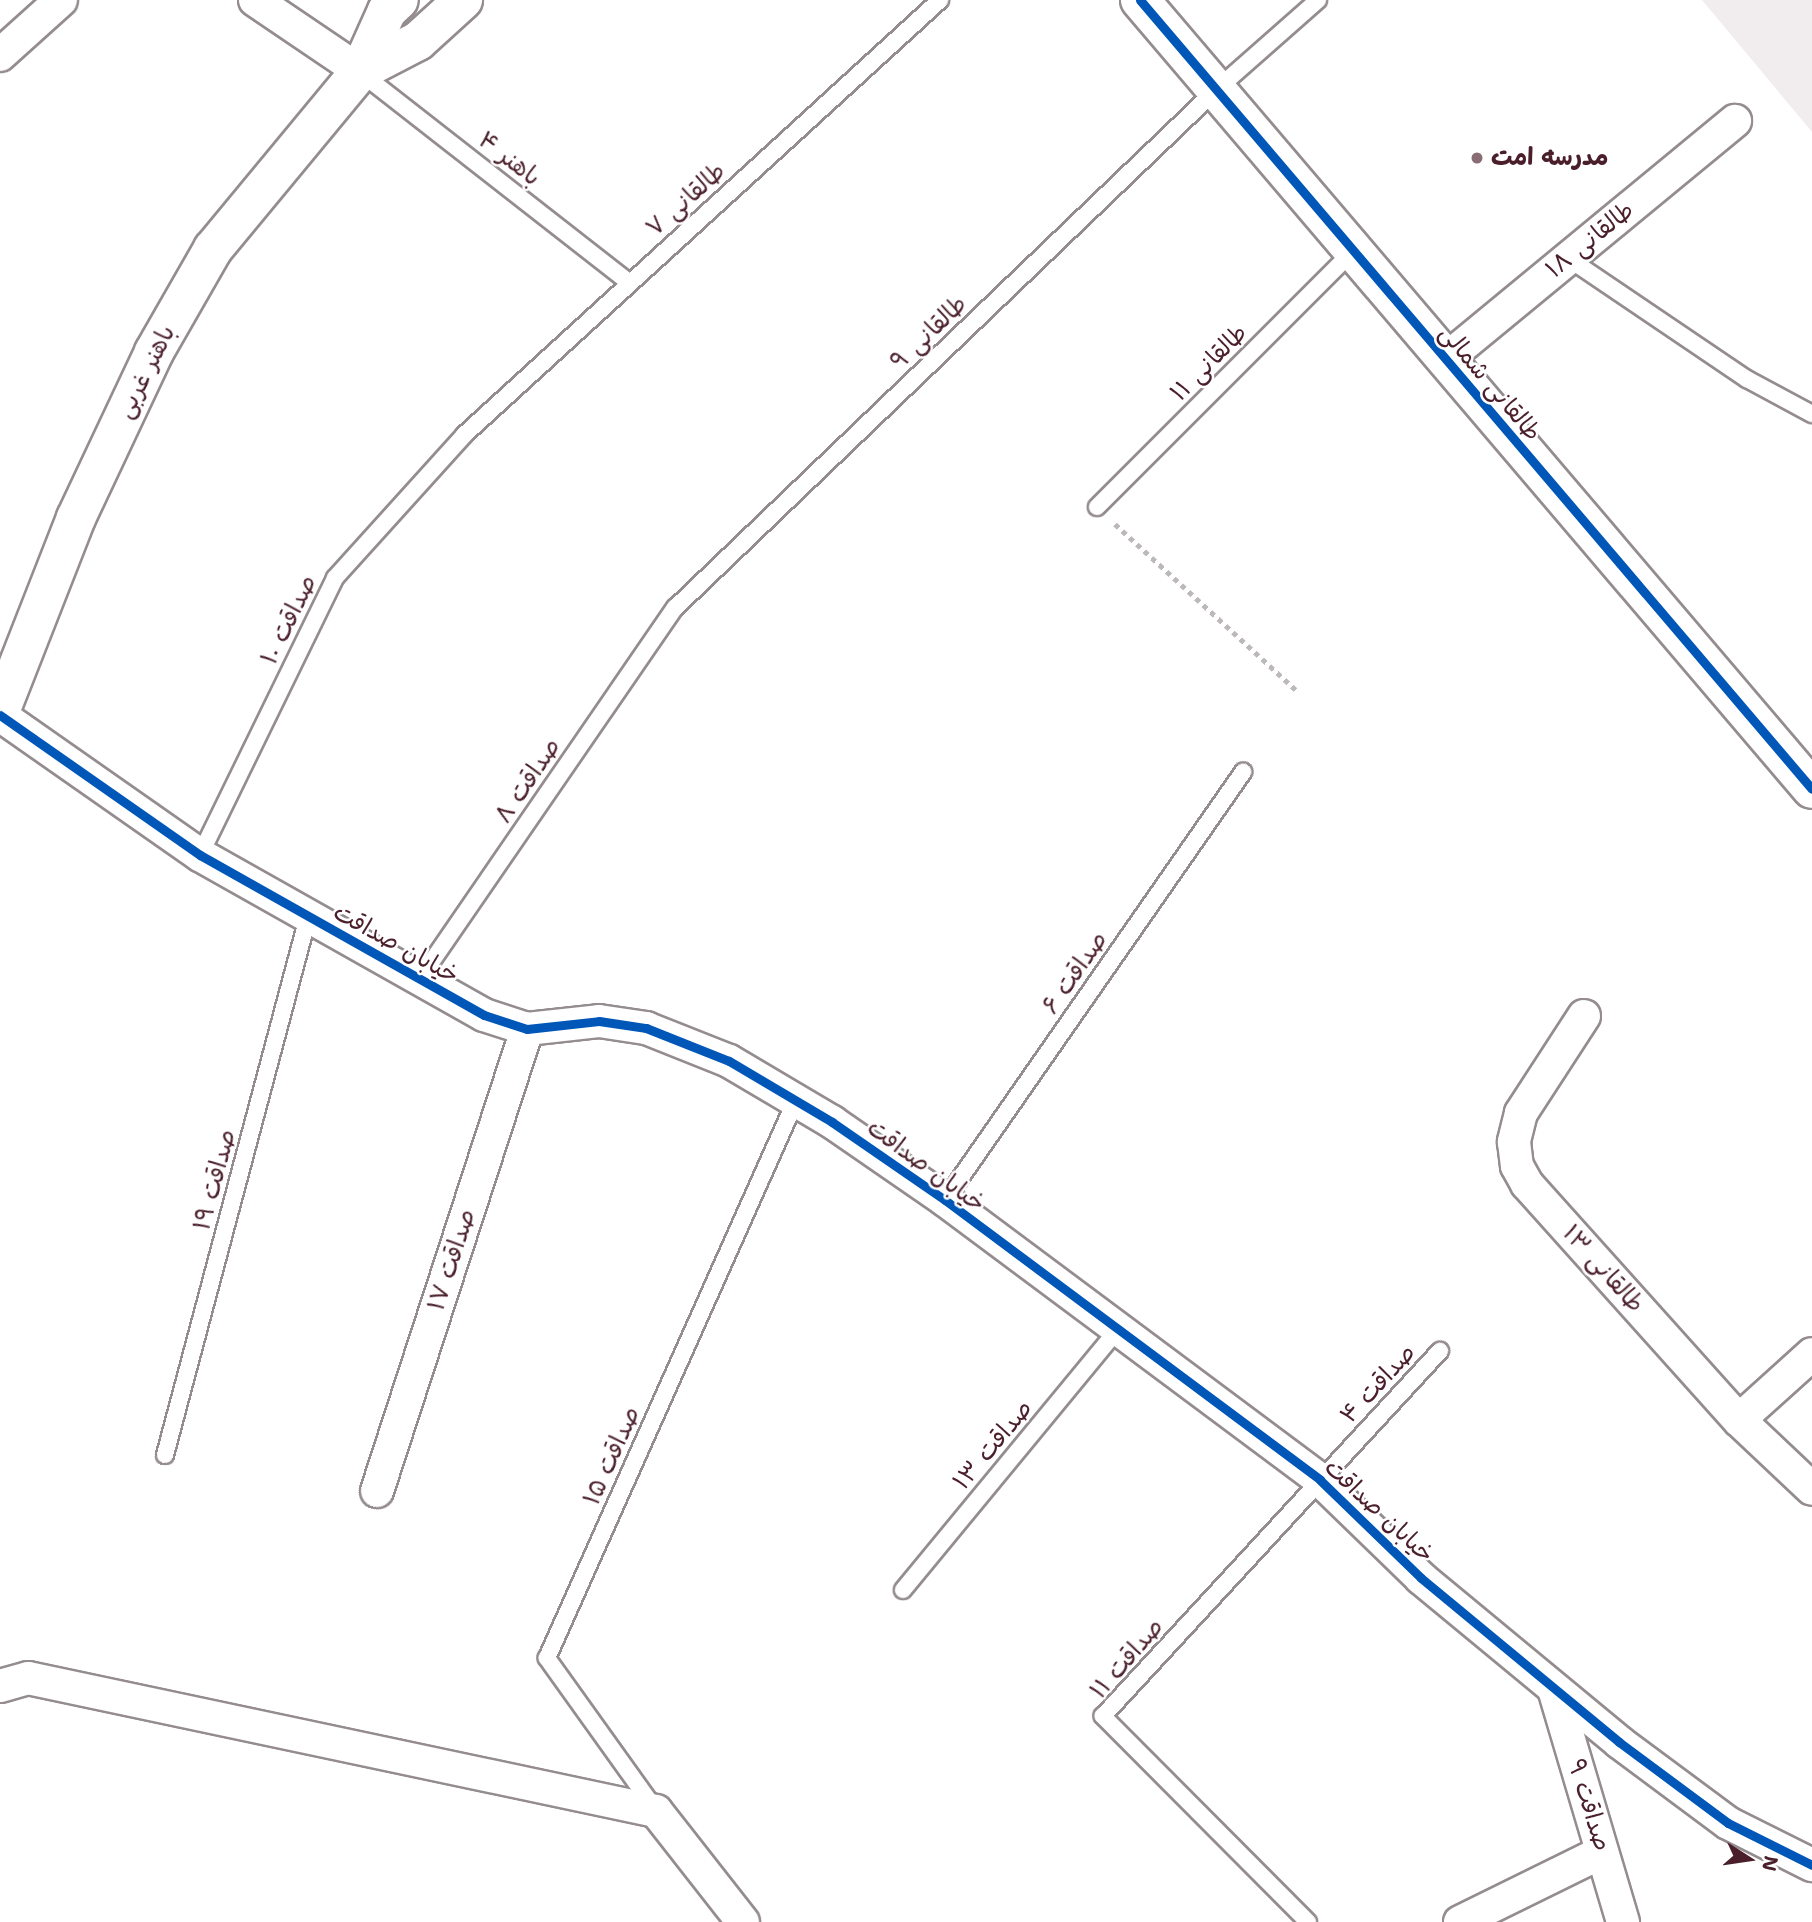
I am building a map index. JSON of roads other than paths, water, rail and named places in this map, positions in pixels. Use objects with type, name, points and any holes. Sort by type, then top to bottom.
[{"type":"street","points":[[0,55],[61,0]]},
{"type":"street","points":[[255,0],[359,71]]},
{"type":"street","name":"باهنر غربی","points":[[0,713],[76,518],[154,352],[214,249],[359,71],[387,11],[399,0]]},
{"type":"street","name":"باهنر غربی","points":[[359,71],[418,41],[463,0]]},
{"type":"street","name":"طالقانی شمالی","points":[[1140,0],[1445,360],[1808,776]]},
{"type":"street","name":"طالقانی ۱۸","points":[[1445,360],[1735,121]]},
{"type":"street","name":"خیابان صداقت","points":[[0,713],[200,855],[484,1014],[527,1029],[598,1021],[646,1028],[729,1061],[796,1100],[945,1200],[1320,1480],[1421,1578],[1554,1689],[1728,1823],[1812,1865]]},
{"type":"street","name":"طالقانی ۱۳","points":[[1584,1016],[1521,1113],[1514,1142],[1517,1166],[1527,1184],[1739,1420],[1812,1489]]},
{"type":"street","name":"صداقت ۱۷","points":[[377,1491],[527,1029]]},
{"type":"street","points":[[1739,1420],[1812,1354]]},
{"type":"street","points":[[0,1686],[28,1678],[656,1811],[743,1922]]},
{"type":"street","name":"صداقت ۹","points":[[1554,1689],[1623,1922]]},
{"type":"street","points":[[1460,1922],[1602,1852]]},
{"type":"lane","name":"طالقانی ۷","points":[[464,435],[940,0]]},
{"type":"lane","name":"طالقانی ۹","points":[[674,608],[1216,90],[1318,0]]},
{"type":"lane","name":"باهنر ۴","points":[[359,71],[630,283]]},
{"type":"lane","name":"طالقانی ۱۱","points":[[1097,507],[1353,251]]},
{"type":"lane","points":[[1568,258],[1747,379],[1812,414]]},
{"type":"lane","name":"صداقت ۱۰","points":[[200,855],[335,578],[464,435]]},
{"type":"lane","name":"صداقت ۸","points":[[419,980],[674,608]]},
{"type":"lane","name":"صداقت ۶","points":[[945,1200],[1243,772]]},
{"type":"lane","name":"صداقت ۱۹","points":[[165,1455],[308,917]]},
{"type":"lane","name":"صداقت ۱۵","points":[[656,1811],[547,1658],[796,1100]]},
{"type":"lane","name":"صداقت ۱۳","points":[[903,1590],[1118,1329]]},
{"type":"lane","name":"صداقت ۴","points":[[1320,1480],[1440,1351]]},
{"type":"lane","name":"صداقت ۱۱","points":[[1308,1922],[1103,1716],[1320,1480]]},
{"type":"place","name":"مدرسه امت","points":[[1477,158]]}]
